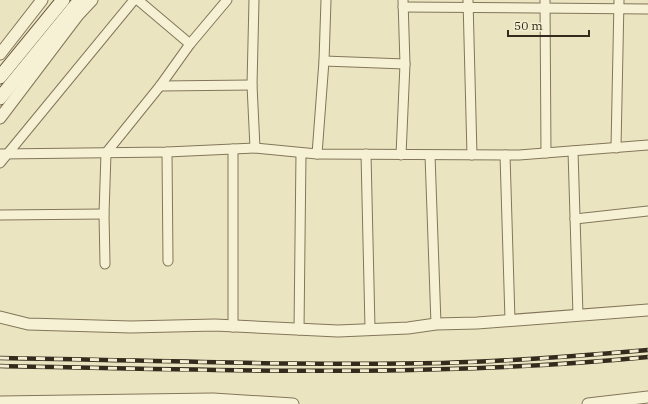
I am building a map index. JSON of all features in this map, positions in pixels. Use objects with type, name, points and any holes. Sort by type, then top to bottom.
[{"type":"main road","points":[[0,77],[63,0]]},
{"type":"main road","points":[[0,98],[80,0]]},
{"type":"street","points":[[0,54],[42,0]]},
{"type":"street","points":[[0,118],[78,15],[92,0]]},
{"type":"street","points":[[0,163],[4,154],[134,0]]},
{"type":"street","points":[[138,0],[190,44]]},
{"type":"street","points":[[105,264],[104,214],[106,153],[160,86],[190,44],[227,0]]},
{"type":"street","points":[[254,0],[252,85],[255,148]]},
{"type":"street","points":[[317,154],[324,61],[326,0]]},
{"type":"street","points":[[401,155],[405,64],[403,3],[619,4],[648,9]]},
{"type":"street","points":[[544,3],[546,153]]},
{"type":"street","points":[[467,4],[472,155]]},
{"type":"street","points":[[616,148],[619,4]]},
{"type":"street","points":[[324,61],[405,64]]},
{"type":"street","points":[[160,86],[252,85]]},
{"type":"street","points":[[4,154],[167,152],[255,148],[317,154],[505,155],[648,145]]},
{"type":"street","points":[[233,149],[233,327]]},
{"type":"street","points":[[573,151],[578,315]]},
{"type":"street","points":[[167,152],[168,261]]},
{"type":"street","points":[[300,330],[302,152]]},
{"type":"street","points":[[366,154],[370,328]]},
{"type":"street","points":[[430,155],[436,324]]},
{"type":"street","points":[[505,155],[510,320]]},
{"type":"street","points":[[575,219],[648,211]]},
{"type":"street","points":[[0,215],[104,214]]},
{"type":"street","points":[[0,317],[28,324],[233,327],[338,331],[370,328],[408,328],[436,324],[477,323],[648,310]]},
{"type":"street","points":[[588,404],[648,397]]},
{"type":"street","points":[[0,402],[51,403],[213,401],[293,404]]},
{"type":"railway","points":[[0,358],[388,364],[495,361],[648,350]]},
{"type":"railway","points":[[0,366],[324,371],[405,370],[567,364],[648,357]]}]
